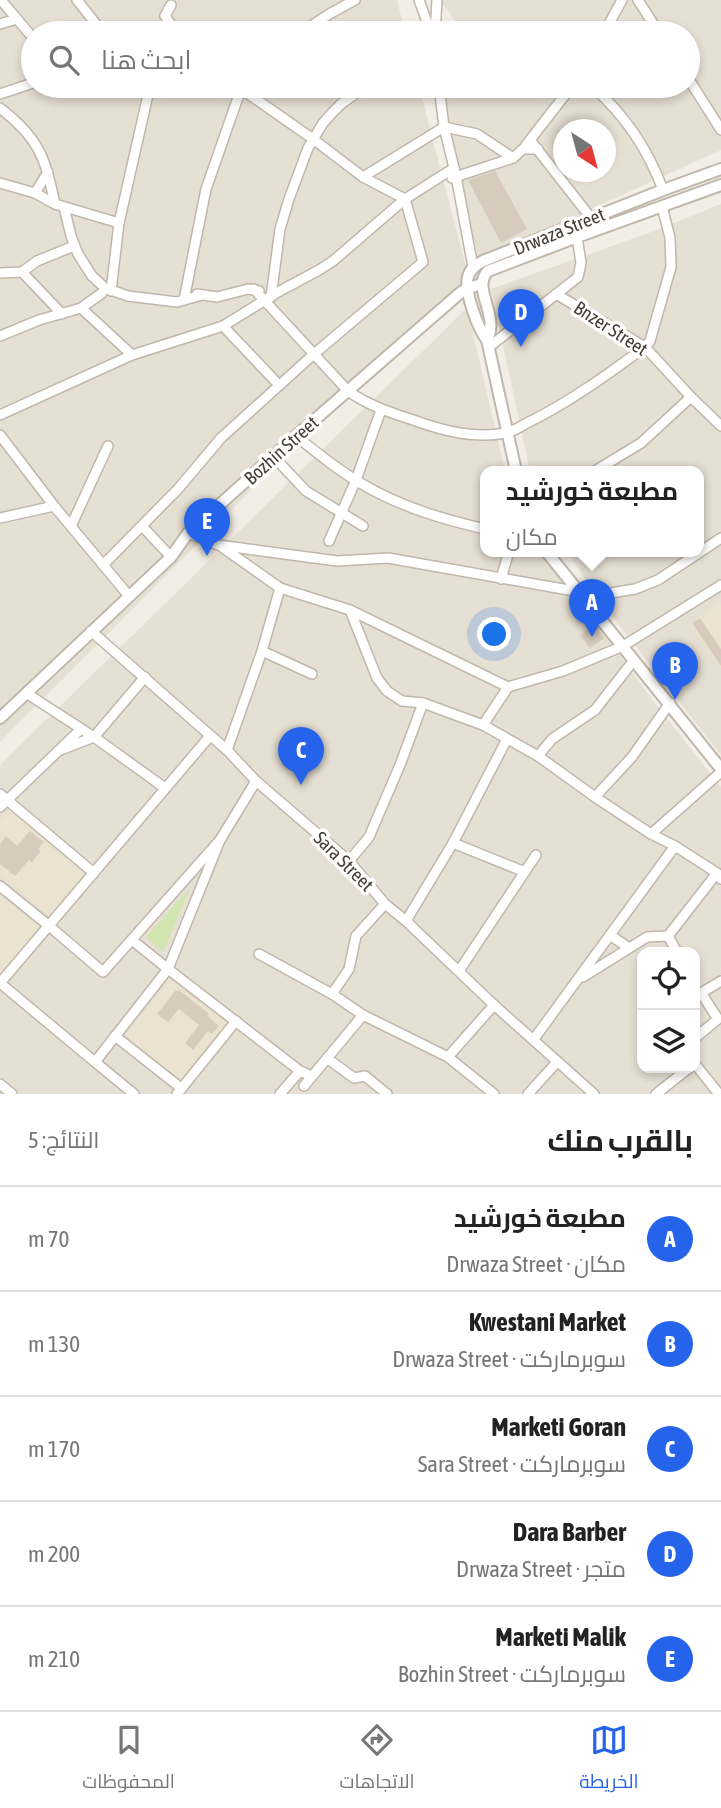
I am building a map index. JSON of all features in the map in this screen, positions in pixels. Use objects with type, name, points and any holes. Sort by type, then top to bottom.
[{"type":"street","points":[[1,0],[21,24]]},
{"type":"street","points":[[77,0],[94,21]]},
{"type":"street","points":[[319,21],[355,0]]},
{"type":"street","points":[[419,0],[428,21]]},
{"type":"street","points":[[434,21],[437,0]]},
{"type":"street","points":[[611,21],[622,0]]},
{"type":"street","points":[[637,1],[651,21]]},
{"type":"street","points":[[169,21],[165,16],[172,2]]},
{"type":"street","points":[[0,24],[17,19]]},
{"type":"street","points":[[0,94],[21,87]]},
{"type":"street","points":[[700,97],[721,130]]},
{"type":"street","points":[[0,336],[39,320],[84,311],[106,290],[113,275],[119,223],[145,98]]},
{"type":"street","points":[[185,296],[206,189],[236,98]]},
{"type":"street","points":[[103,565],[178,489],[221,438],[279,384],[423,262],[405,199],[363,177],[257,98]]},
{"type":"street","points":[[269,301],[283,217],[299,170],[323,123],[349,98]]},
{"type":"street","points":[[440,98],[444,127],[474,267],[468,277],[468,288],[478,326],[488,344],[515,466]]},
{"type":"street","points":[[0,415],[132,355],[223,326],[269,301],[333,261],[405,199],[425,186],[455,172],[513,158],[530,141],[563,98]]},
{"type":"street","points":[[605,98],[634,132],[649,155],[663,190]]},
{"type":"street","points":[[0,108],[31,137],[39,149],[74,246],[92,276],[106,290],[128,296],[177,302],[185,296],[222,297],[254,289],[269,301],[348,391],[381,410],[452,432],[480,435],[507,433],[541,417],[645,347],[650,341],[671,267],[670,238],[662,206]]},
{"type":"street","points":[[363,177],[444,127],[477,134],[513,158]]},
{"type":"street","points":[[530,141],[591,218]]},
{"type":"street","points":[[490,142],[494,164]]},
{"type":"street","points":[[523,149],[538,149]]},
{"type":"street","name":"Drwaza Street","points":[[474,267],[482,261],[591,218],[721,170]]},
{"type":"street","points":[[35,193],[48,172]]},
{"type":"street","points":[[0,183],[119,223]]},
{"type":"street","name":"Drwaza Street","points":[[482,284],[484,275],[492,269],[721,185]]},
{"type":"street","points":[[488,344],[578,277],[581,263],[577,237]]},
{"type":"street","points":[[0,273],[22,272],[37,261],[74,246]]},
{"type":"street","points":[[22,272],[62,314]]},
{"type":"street","points":[[482,284],[491,321],[488,344]]},
{"type":"street","name":"Bozhin Street","points":[[0,718],[171,557],[188,533],[468,288],[482,284]]},
{"type":"street","name":"Bnzer Street","points":[[556,294],[645,347],[691,397],[721,424]]},
{"type":"street","points":[[84,311],[132,355]]},
{"type":"street","points":[[223,326],[279,384]]},
{"type":"street","points":[[603,466],[641,443],[691,397]]},
{"type":"street","points":[[329,541],[356,481],[381,410]]},
{"type":"street","points":[[0,435],[128,596]]},
{"type":"street","points":[[296,436],[356,481],[412,508],[480,528]]},
{"type":"street","points":[[71,526],[108,446]]},
{"type":"street","points":[[274,457],[306,491],[363,526]]},
{"type":"street","points":[[0,518],[54,506]]},
{"type":"street","points":[[142,526],[171,557]]},
{"type":"street","points":[[188,533],[218,545],[280,588],[350,610],[508,687]]},
{"type":"street","points":[[704,549],[721,538]]},
{"type":"street","points":[[218,545],[342,561],[388,558],[580,592],[611,593],[635,589],[658,580],[692,557]]},
{"type":"street","points":[[501,579],[507,557]]},
{"type":"street","points":[[551,557],[720,767],[651,834]]},
{"type":"street","points":[[483,725],[508,687],[563,671],[623,646],[721,585]]},
{"type":"street","points":[[227,750],[262,651],[280,588]]},
{"type":"street","points":[[350,610],[377,678],[387,691],[402,701],[423,703],[483,725],[538,756],[595,797],[719,876],[668,936],[647,937],[579,979]]},
{"type":"street","name":"Sara Street","points":[[91,631],[227,750],[256,781],[349,861],[385,904],[594,1094]]},
{"type":"street","points":[[262,651],[312,674]]},
{"type":"street","points":[[538,756],[552,739],[595,710],[634,660]]},
{"type":"street","points":[[58,751],[94,737],[145,677]]},
{"type":"street","points":[[26,693],[165,788]]},
{"type":"street","points":[[349,861],[369,837],[423,703]]},
{"type":"street","points":[[595,797],[632,757],[670,704]]},
{"type":"street","points":[[82,729],[2,800],[94,873]]},
{"type":"street","points":[[134,1094],[0,983],[209,736]]},
{"type":"street","points":[[406,921],[453,843],[507,739]]},
{"type":"street","points":[[95,1062],[168,969],[220,840],[256,781]]},
{"type":"street","points":[[0,886],[103,972],[220,840]]},
{"type":"street","points":[[453,843],[525,872]]},
{"type":"street","points":[[534,1039],[675,846]]},
{"type":"street","points":[[459,971],[536,855]]},
{"type":"street","points":[[332,994],[349,969],[356,936],[385,904]]},
{"type":"street","points":[[610,935],[629,948]]},
{"type":"street","points":[[668,936],[674,947]]},
{"type":"street","points":[[132,940],[301,1074],[304,1086],[314,1094]]},
{"type":"street","points":[[259,954],[332,994],[363,1015],[448,1057],[494,1094]]},
{"type":"street","points":[[700,1035],[720,1021],[701,992],[721,981]]},
{"type":"street","points":[[448,1057],[494,1005]]},
{"type":"street","points":[[304,1086],[363,1015]]},
{"type":"street","points":[[116,1036],[179,1091],[236,1021]]},
{"type":"street","points":[[328,1059],[354,1078],[365,1076],[387,1094]]},
{"type":"street","points":[[528,1094],[556,1062]]},
{"type":"street","points":[[700,1070],[719,1094]]},
{"type":"street","points":[[656,1094],[683,1073]]},
{"type":"street","points":[[280,1094],[301,1074]]},
{"type":"street","points":[[0,1084],[12,1094]]},
{"type":"shaded area","points":[[0,0],[397,0],[402,21],[21,21],[21,98],[422,98],[469,279],[314,427],[0,742]]},
{"type":"shaded area","points":[[440,0],[721,0],[721,150],[492,254],[481,271],[443,106],[445,98],[700,98],[700,21],[455,21]]},
{"type":"shaded area","points":[[721,204],[721,755],[597,597],[571,557],[704,557],[704,466],[529,466],[491,289],[657,230]]},
{"type":"shaded area","points":[[467,308],[504,466],[480,466],[480,557],[548,557],[654,702],[721,787],[721,1094],[0,1094],[0,765]]},
{"type":"shaded area","points":[[721,602],[721,668],[690,623]]},
{"type":"shaded area","points":[[10,810],[83,875],[49,916],[0,875],[0,821]]},
{"type":"shaded area","points":[[0,895],[40,928],[0,976]]},
{"type":"shaded area","points":[[170,979],[228,1024],[181,1081],[125,1036]]},
{"type":"green space","points":[[190,888],[163,952],[146,937]]},
{"type":"building","points":[[495,171],[527,229],[501,243],[468,180]]},
{"type":"building","points":[[700,618],[721,649],[721,666],[692,623]]},
{"type":"building","points":[[595,625],[604,638],[590,648],[580,635]]},
{"type":"building","points":[[30,831],[44,842],[32,862],[29,860],[15,876],[0,864],[0,844],[6,836],[17,846]]},
{"type":"building","points":[[176,990],[209,1014],[207,1016],[219,1026],[212,1034],[208,1031],[193,1050],[185,1043],[199,1025],[179,1009],[168,1022],[157,1014]]},
{"type":"place","name":"Dara Barber","points":[[521,347]]},
{"type":"place","name":"Marketi Malik","points":[[207,556]]},
{"type":"place","name":"مطبعة خورشيد","points":[[592,637]]},
{"type":"place","name":"Kwestani Market","points":[[675,700]]},
{"type":"place","name":"Marketi Goran","points":[[301,785]]}]
